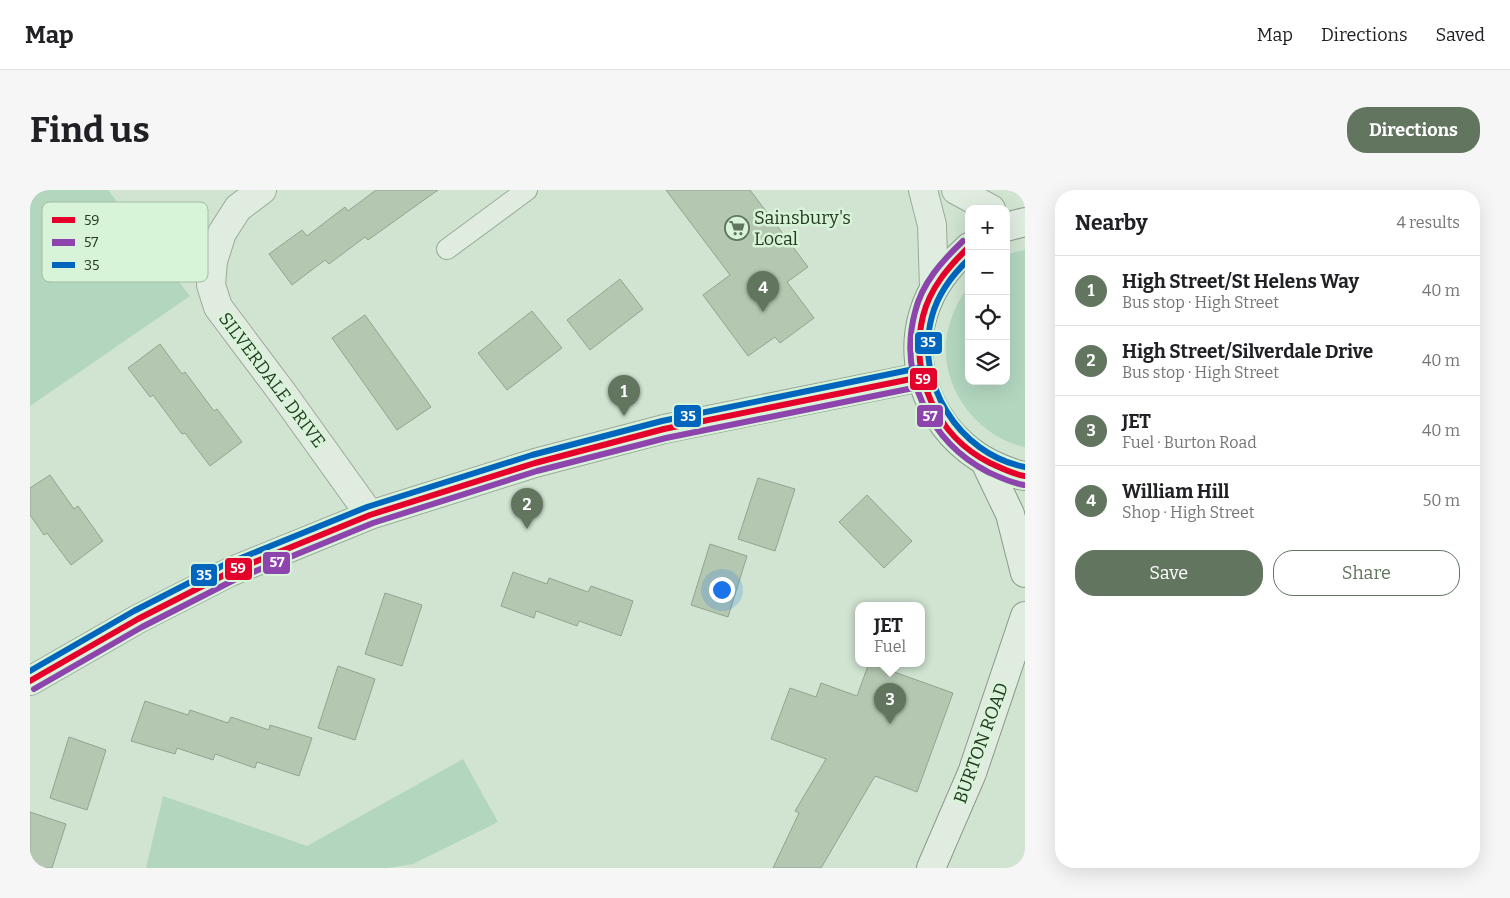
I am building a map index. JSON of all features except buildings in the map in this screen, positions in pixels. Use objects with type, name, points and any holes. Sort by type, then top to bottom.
[{"type":"street","name":"SILVERDALE DRIVE","points":[[262,190],[238,208],[222,233],[212,261],[211,285],[218,308],[284,395],[370,516]]},
{"type":"street","points":[[924,190],[932,224],[934,288]]},
{"type":"street","points":[[956,190],[984,205]]},
{"type":"street","points":[[966,250],[949,265],[934,288],[922,316],[918,346],[921,377],[933,409],[947,430],[964,448],[985,462],[1025,476]]},
{"type":"street","points":[[34,669],[230,572],[370,516],[534,464],[664,429],[921,377]]},
{"type":"street","points":[[985,462],[1010,514],[1025,573]]},
{"type":"street","name":"BURTON ROAD","points":[[932,868],[972,773],[1025,616]]},
{"type":"lane","points":[[447,249],[527,190]]},
{"type":"lane","points":[[208,258],[212,261]]},
{"type":"green space","points":[[30,190],[108,190],[117,202],[42,202],[42,282],[179,282],[190,296],[30,406]]},
{"type":"green space","points":[[1025,250],[1025,447],[1007,441],[991,432],[976,420],[964,406],[948,372],[946,353],[947,334],[958,302],[965,291],[965,385],[1010,385],[1010,254]]},
{"type":"green space","points":[[463,759],[498,822],[413,864],[388,868],[146,868],[163,796],[307,846]]},
{"type":"transit line","name":"57","points":[[963,241],[934,273],[918,301],[911,336],[911,360],[915,383],[923,405],[935,425],[950,443],[968,459],[988,472],[1024,485]]},
{"type":"transit line","name":"59","points":[[966,250],[941,278],[926,306],[920,338],[920,360],[924,381],[931,401],[941,420],[955,437],[971,451],[990,463],[1025,476]]},
{"type":"transit line","name":"35","points":[[965,263],[946,285],[932,316],[928,341],[930,366],[936,389],[947,411],[961,431],[980,447],[1001,459],[1025,467]]},
{"type":"transit line","name":"35","points":[[30,671],[134,611],[226,564],[367,507],[532,455],[662,421],[919,368]]},
{"type":"transit line","name":"59","points":[[30,681],[138,619],[230,572],[370,515],[535,463],[664,429],[921,377]]},
{"type":"transit line","name":"57","points":[[34,689],[142,627],[234,580],[373,523],[537,471],[666,438],[923,386]]},
{"type":"place","name":"Sainsbury's Local","points":[[737,228]]},
{"type":"place","name":"William Hill","points":[[763,312]]},
{"type":"place","name":"High Street/St Helens Way","points":[[624,416]]},
{"type":"place","name":"High Street/Silverdale Drive","points":[[527,529]]},
{"type":"place","name":"JET","points":[[890,724]]}]
